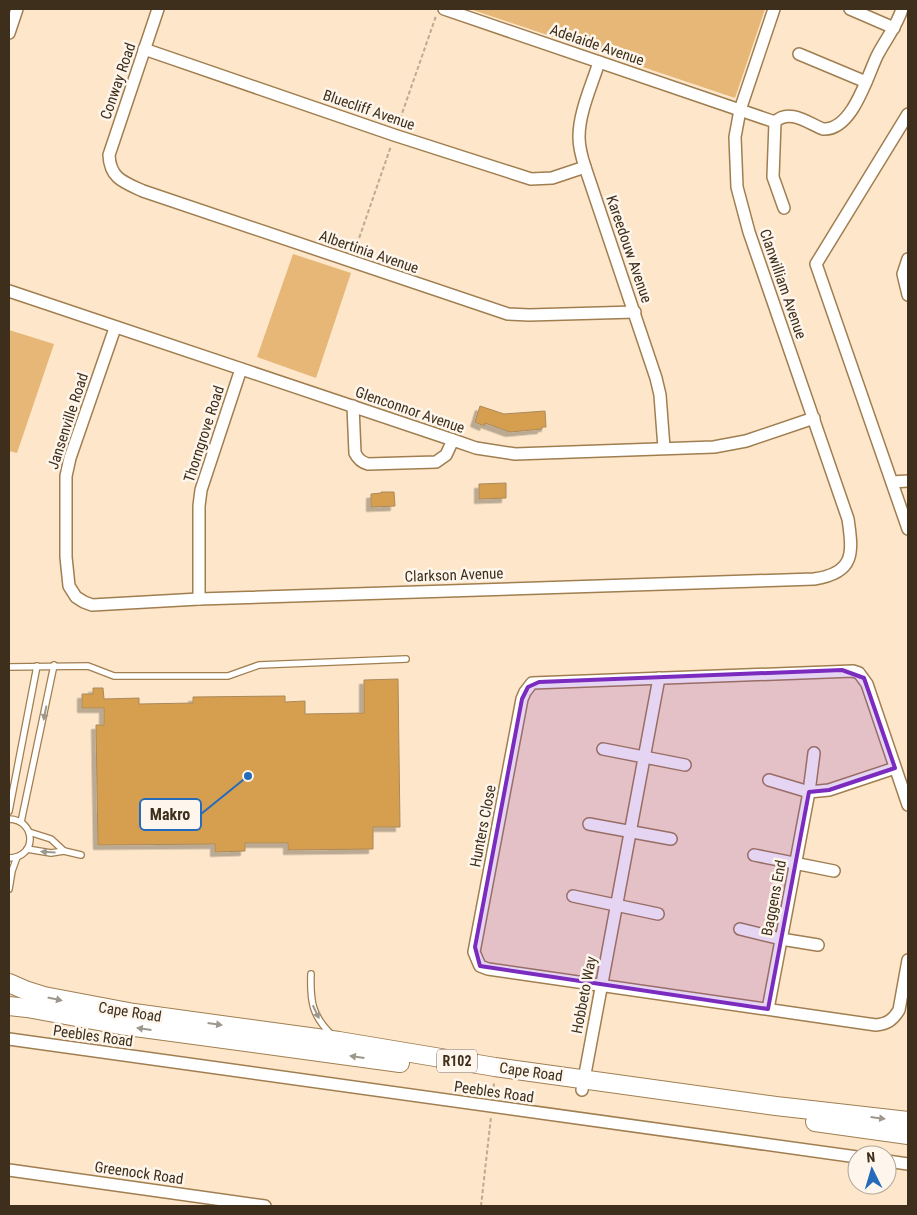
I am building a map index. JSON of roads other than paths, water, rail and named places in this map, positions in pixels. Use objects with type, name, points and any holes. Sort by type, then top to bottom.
[{"type":"main road","name":"Cape Road","points":[[9,983],[44,996],[96,1006],[340,1041],[582,1084],[908,1135]]},
{"type":"main road","name":"Cape Road","points":[[9,1006],[120,1025],[494,1076],[582,1084],[908,1121]]},
{"type":"street","points":[[9,34],[17,9]]},
{"type":"street","name":"Conway Road","points":[[109,164],[110,147],[158,9]]},
{"type":"street","name":"Adelaide Avenue","points":[[444,9],[775,122]]},
{"type":"street","name":"Clanwilliam Avenue","points":[[774,9],[740,110],[735,137],[735,165],[740,204],[848,519],[850,547],[849,557],[845,566]]},
{"type":"street","points":[[850,9],[894,28]]},
{"type":"street","points":[[784,208],[773,177],[775,122],[779,117],[790,115],[823,130],[836,127],[851,111],[902,9]]},
{"type":"street","name":"Bluecliff Avenue","points":[[144,49],[394,135],[530,179],[552,178],[585,168]]},
{"type":"street","points":[[799,54],[866,82]]},
{"type":"street","name":"Kareedouw Avenue","points":[[599,62],[580,122],[579,138],[585,168],[656,378],[660,395],[664,448]]},
{"type":"street","points":[[908,114],[816,264],[908,529]]},
{"type":"street","name":"Albertinia Avenue","points":[[109,164],[116,176],[124,183],[143,191],[508,314],[529,316],[635,312]]},
{"type":"street","points":[[908,259],[903,274],[908,295]]},
{"type":"street","name":"Glenconnor Avenue","points":[[9,291],[476,448],[514,454],[714,447],[746,441],[814,418]]},
{"type":"street","name":"Jansenville Road","points":[[69,586],[66,557],[66,476],[70,458],[115,328]]},
{"type":"street","name":"Thorngrove Road","points":[[199,599],[199,506],[201,490],[241,369]]},
{"type":"street","points":[[354,406],[355,452],[358,459],[362,462],[368,464],[436,462],[446,455],[453,440]]},
{"type":"street","points":[[892,482],[908,481]]},
{"type":"street","name":"Clarkson Avenue","points":[[69,586],[76,598],[92,605],[199,599],[814,579],[827,577],[845,566]]},
{"type":"street","name":"Hunters Close","points":[[908,805],[867,684],[859,673],[853,671],[532,683],[522,699],[475,947],[477,961],[480,966],[488,970],[876,1025],[890,1021],[899,1010],[908,960]]},
{"type":"street","name":"Hobbeto Way","points":[[582,1084],[660,678]]},
{"type":"street","points":[[603,749],[685,764]]},
{"type":"street","name":"Baggens End","points":[[768,1009],[809,792],[814,753]]},
{"type":"street","points":[[769,780],[809,792],[829,790],[895,768]]},
{"type":"street","points":[[589,824],[672,839]]},
{"type":"street","points":[[754,855],[834,871]]},
{"type":"street","points":[[573,896],[658,914]]},
{"type":"street","points":[[740,930],[818,945]]},
{"type":"street","name":"Peebles Road","points":[[9,1039],[847,1156]]},
{"type":"street","name":"Greenock Road","points":[[9,1170],[265,1206]]},
{"type":"lane","points":[[9,667],[88,666],[114,676],[228,676],[259,665],[406,659]]},
{"type":"lane","points":[[21,822],[54,665]]},
{"type":"lane","points":[[9,812],[36,666]]},
{"type":"lane","points":[[9,819],[21,822],[29,832],[51,839],[64,851]]},
{"type":"lane","points":[[9,889],[12,870],[17,857],[30,844],[29,832]]},
{"type":"lane","points":[[27,849],[51,854],[64,851],[81,855]]},
{"type":"lane","points":[[9,858],[17,857]]},
{"type":"lane","points":[[310,974],[313,1009],[326,1030],[340,1041]]},
{"type":"place","name":"Makro","points":[[248,776]]}]
